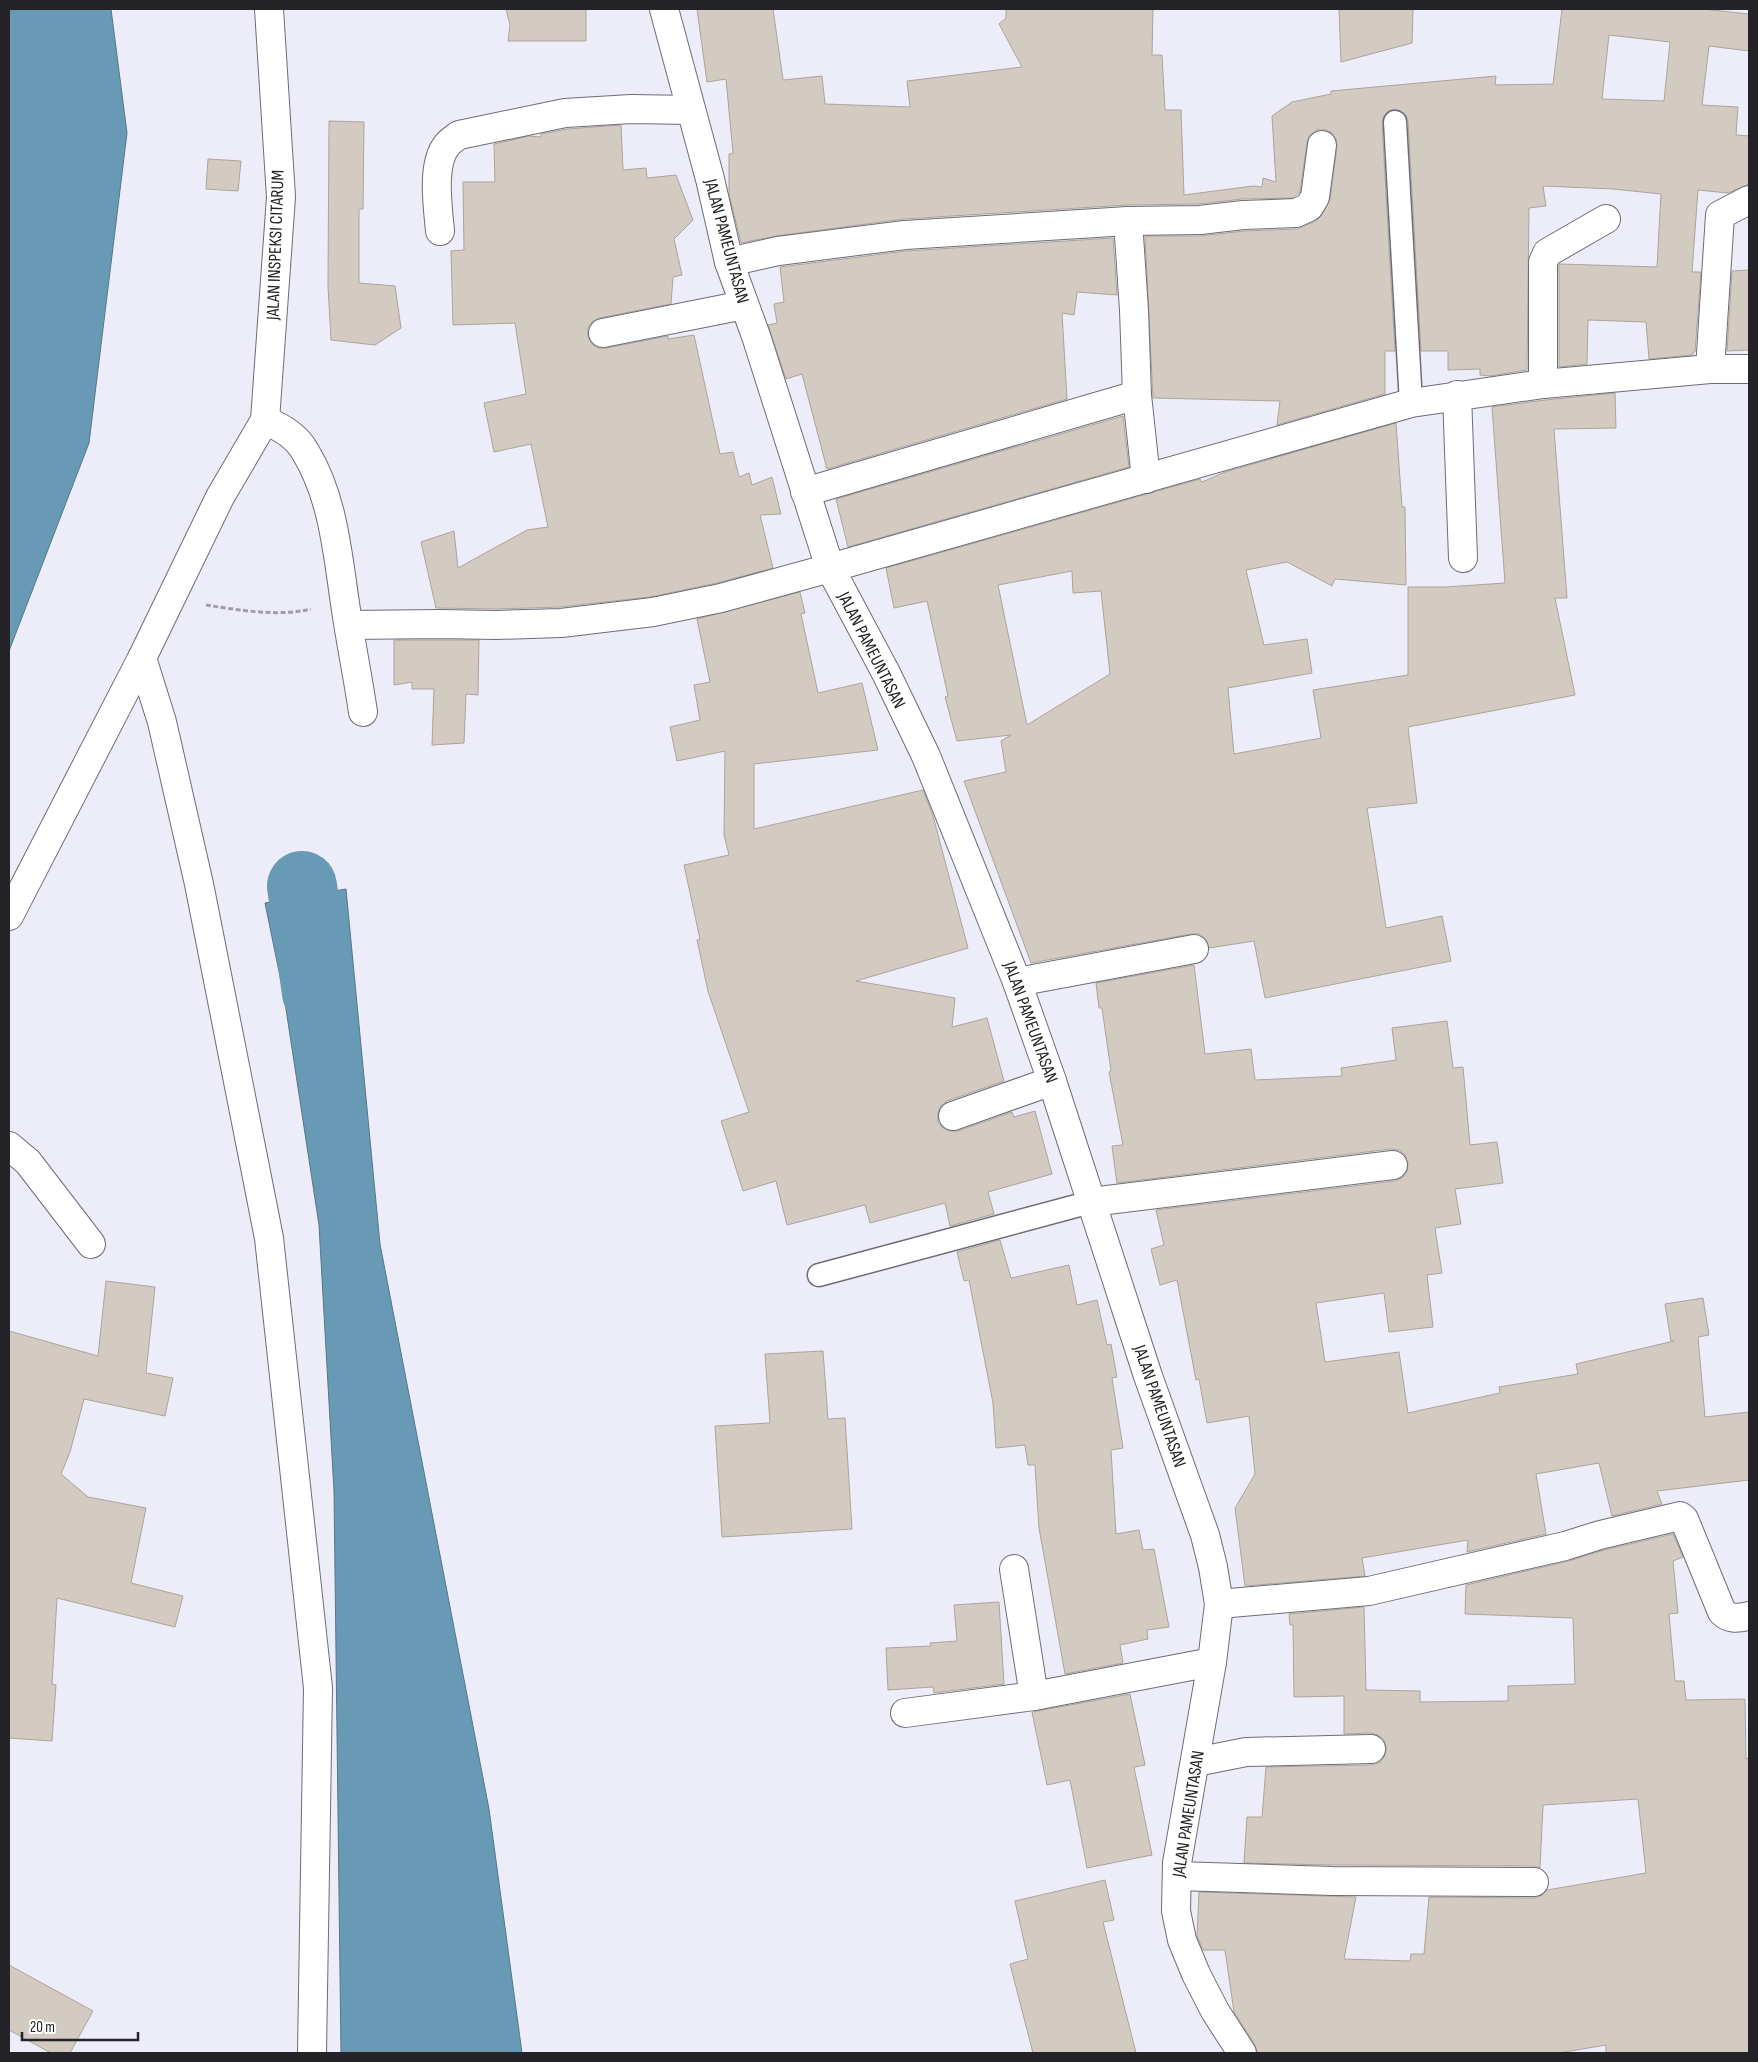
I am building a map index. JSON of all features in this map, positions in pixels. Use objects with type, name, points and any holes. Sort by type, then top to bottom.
[{"type":"street","name":"JALAN INSPEKSI CITARUM","points":[[265,420],[280,196],[269,9]]},
{"type":"street","name":"JALAN PAMEUNTASAN","points":[[664,9],[710,179],[729,262],[756,336],[804,492],[830,568],[886,673],[926,756],[1017,982],[1052,1081],[1148,1376],[1205,1536],[1214,1567],[1218,1604],[1212,1662],[1177,1863],[1176,1910],[1182,1940],[1196,1974],[1215,2011],[1242,2053]]},
{"type":"street","points":[[440,231],[437,175],[446,145],[459,135],[565,113],[631,109],[691,110]]},
{"type":"street","points":[[729,262],[778,251],[905,235],[1128,220],[1200,220],[1243,215],[1296,213],[1309,207],[1315,197],[1322,145]]},
{"type":"street","points":[[1710,369],[1720,215],[1749,200]]},
{"type":"street","points":[[1543,384],[1543,262],[1547,253],[1606,219]]},
{"type":"street","points":[[1128,220],[1137,395],[1146,479]]},
{"type":"street","points":[[603,333],[744,305]]},
{"type":"street","points":[[347,613],[440,624],[496,625],[561,623],[653,612],[721,598],[830,568],[1411,403],[1543,384],[1710,369],[1749,368]]},
{"type":"street","points":[[804,492],[1137,395]]},
{"type":"street","points":[[1457,395],[1463,558]]},
{"type":"street","points":[[9,916],[142,658],[220,497],[265,420],[284,429],[298,442],[306,452],[317,474],[337,543],[363,712]]},
{"type":"street","points":[[142,658],[162,722],[199,884],[270,1238],[318,1688],[312,2053]]},
{"type":"street","points":[[1017,982],[1194,949]]},
{"type":"street","points":[[953,1116],[1052,1081]]},
{"type":"street","points":[[9,1146],[28,1162],[90,1244]]},
{"type":"street","points":[[1091,1202],[1392,1165]]},
{"type":"street","points":[[1218,1604],[1369,1591],[1565,1546],[1600,1535],[1680,1516],[1684,1520],[1722,1612],[1726,1617],[1732,1618],[1749,1616]]},
{"type":"street","points":[[1014,1569],[1034,1696]]},
{"type":"street","points":[[905,1713],[1034,1696],[1212,1662]]},
{"type":"street","points":[[1196,1762],[1246,1752],[1371,1749]]},
{"type":"street","points":[[1177,1876],[1332,1881],[1534,1882]]},
{"type":"lane","points":[[1395,122],[1411,403]]},
{"type":"lane","points":[[819,1275],[1091,1202]]},
{"type":"path","points":[[170,600],[247,612],[302,611],[347,613]]},
{"type":"water","points":[[9,9],[111,9],[127,133],[89,443],[9,651]]},
{"type":"water","points":[[346,889],[380,1244],[489,1809],[522,2053],[341,2053],[334,1491],[319,1225],[284,996],[265,903]]},
{"type":"building","points":[[506,9],[586,9],[586,41],[508,41],[510,25]]},
{"type":"building","points":[[697,9],[773,9],[783,80],[822,76],[825,104],[910,107],[907,81],[1022,67],[999,24],[1006,18],[1006,9],[1153,9],[1152,55],[1162,55],[1165,110],[1181,110],[1184,195],[1253,186],[1262,187],[1263,178],[1276,182],[1272,116],[1292,102],[1331,94],[1331,91],[1496,76],[1495,85],[1553,84],[1562,9],[1703,9],[1749,14],[1749,51],[1709,46],[1702,105],[1738,107],[1736,135],[1749,136],[1749,184],[1728,193],[1698,190],[1692,272],[1701,272],[1695,352],[1693,352],[1693,355],[1649,359],[1646,322],[1588,320],[1587,364],[1559,367],[1559,264],[1657,267],[1661,194],[1613,189],[1543,186],[1546,206],[1529,208],[1527,370],[1490,376],[1480,375],[1480,369],[1448,370],[1448,351],[1421,351],[1408,121],[1406,115],[1401,111],[1395,109],[1388,111],[1382,123],[1395,351],[1385,351],[1385,394],[1277,425],[1280,401],[1153,398],[1145,236],[1200,236],[1244,231],[1297,229],[1316,221],[1322,215],[1330,199],[1337,147],[1336,139],[1331,132],[1317,130],[1309,136],[1300,192],[1292,198],[1242,199],[1199,204],[1127,205],[904,219],[776,236],[741,243],[729,194],[729,154],[733,153],[726,79],[707,82]],"holes":[[[1609,35],[1670,42],[1664,101],[1602,99]]]},
{"type":"building","points":[[1339,9],[1413,9],[1412,43],[1341,62]]},
{"type":"building","points":[[329,121],[364,122],[363,209],[359,209],[359,283],[395,286],[401,328],[375,345],[331,340],[328,286]]},
{"type":"building","points":[[621,125],[623,170],[646,168],[647,178],[676,175],[693,220],[674,239],[682,275],[673,277],[671,304],[599,318],[592,322],[588,328],[588,337],[592,344],[598,348],[606,348],[668,336],[668,339],[694,335],[720,454],[733,452],[739,477],[749,473],[752,485],[772,477],[781,514],[760,515],[773,568],[717,583],[650,597],[560,607],[436,608],[421,542],[454,531],[458,568],[527,530],[548,527],[531,444],[494,452],[484,403],[526,394],[515,323],[453,325],[451,251],[464,250],[463,182],[495,182],[494,144],[529,136],[541,137],[541,134],[567,129]]},
{"type":"building","points":[[208,159],[241,161],[238,191],[206,189]]},
{"type":"building","points":[[1113,238],[1117,295],[1077,292],[1074,315],[1062,313],[1067,399],[827,469],[802,374],[786,379],[768,325],[777,323],[774,304],[784,302],[780,267],[906,251]]},
{"type":"building","points":[[1749,270],[1749,350],[1727,351],[1732,271]]},
{"type":"building","points":[[1615,393],[1616,428],[1554,429],[1567,598],[1555,598],[1575,695],[1408,727],[1417,803],[1367,808],[1386,928],[1442,916],[1451,961],[1265,998],[1254,941],[1209,948],[1206,939],[1199,934],[1191,934],[1031,963],[964,781],[1006,772],[1001,741],[1011,735],[957,741],[945,697],[948,696],[927,601],[894,608],[886,568],[1200,479],[1202,482],[1225,472],[1396,423],[1402,507],[1405,507],[1406,585],[1335,579],[1332,586],[1287,562],[1246,570],[1264,645],[1307,639],[1312,673],[1228,688],[1234,754],[1321,738],[1313,690],[1408,675],[1408,587],[1446,587],[1505,583],[1492,407]],"holes":[[[1072,571],[1073,593],[1101,591],[1110,674],[1027,725],[998,585]]]},
{"type":"building","points":[[1123,416],[1129,467],[848,547],[836,499]]},
{"type":"building","points":[[800,592],[805,613],[801,614],[818,693],[862,683],[878,750],[754,764],[754,829],[923,790],[933,816],[968,948],[856,981],[955,998],[952,1027],[987,1018],[1004,1081],[947,1101],[941,1106],[938,1113],[938,1122],[943,1128],[950,1131],[958,1131],[1012,1112],[1014,1117],[1035,1111],[1052,1174],[988,1192],[994,1214],[950,1226],[945,1203],[870,1223],[865,1205],[787,1225],[776,1181],[743,1191],[721,1121],[749,1112],[708,991],[697,940],[700,939],[684,865],[729,855],[724,835],[725,751],[677,761],[670,727],[700,720],[694,685],[710,682],[697,619]]},
{"type":"building","points":[[394,640],[479,640],[478,695],[466,694],[464,743],[432,745],[434,689],[412,689],[412,682],[394,685]]},
{"type":"building","points":[[1194,965],[1205,1054],[1251,1049],[1255,1080],[1342,1076],[1341,1068],[1396,1060],[1392,1028],[1447,1021],[1453,1068],[1463,1067],[1470,1145],[1497,1142],[1503,1183],[1455,1189],[1461,1224],[1435,1228],[1442,1273],[1427,1275],[1433,1327],[1389,1332],[1384,1293],[1316,1303],[1325,1362],[1399,1352],[1408,1413],[1500,1393],[1499,1387],[1578,1374],[1576,1364],[1674,1341],[1671,1341],[1665,1304],[1703,1298],[1709,1335],[1698,1337],[1705,1417],[1749,1412],[1749,1480],[1657,1491],[1662,1504],[1612,1516],[1599,1463],[1536,1474],[1546,1534],[1467,1552],[1468,1540],[1362,1558],[1365,1576],[1245,1586],[1235,1508],[1255,1474],[1249,1416],[1207,1423],[1199,1379],[1196,1380],[1177,1280],[1160,1285],[1151,1249],[1164,1245],[1156,1210],[1395,1181],[1403,1177],[1407,1172],[1408,1164],[1405,1155],[1399,1150],[1391,1149],[1117,1183],[1112,1146],[1123,1145],[1109,1072],[1111,1071],[1102,1008],[1099,1008],[1096,983]]},
{"type":"building","points":[[1000,1240],[1011,1278],[1069,1265],[1077,1305],[1097,1300],[1107,1345],[1111,1344],[1117,1377],[1112,1378],[1123,1448],[1111,1450],[1116,1534],[1139,1530],[1143,1550],[1154,1549],[1169,1627],[1147,1630],[1148,1639],[1120,1645],[1123,1663],[1065,1674],[1039,1528],[1035,1465],[1028,1465],[1025,1445],[996,1448],[993,1403],[969,1280],[964,1281],[957,1252]]},
{"type":"building","points":[[106,1281],[155,1287],[146,1373],[173,1378],[165,1416],[84,1399],[70,1452],[61,1474],[88,1497],[146,1508],[131,1583],[183,1596],[175,1627],[57,1598],[52,1684],[56,1685],[52,1741],[9,1738],[9,1331],[98,1356]]},
{"type":"building","points":[[823,1351],[828,1419],[845,1418],[852,1529],[722,1537],[715,1426],[770,1423],[765,1354]]},
{"type":"building","points":[[1673,1534],[1683,1557],[1673,1561],[1678,1613],[1669,1614],[1675,1681],[1684,1681],[1686,1700],[1745,1699],[1746,1759],[1749,1758],[1749,2053],[1606,2053],[1606,2045],[1559,2053],[1257,2053],[1255,2045],[1234,2012],[1225,1950],[1203,1950],[1197,1936],[1199,1892],[1356,1897],[1344,1959],[1410,1961],[1411,1954],[1424,1954],[1429,1897],[1534,1898],[1542,1895],[1547,1890],[1646,1873],[1638,1799],[1543,1805],[1540,1868],[1534,1866],[1244,1863],[1247,1817],[1262,1817],[1266,1767],[1371,1765],[1380,1762],[1387,1749],[1384,1740],[1378,1735],[1371,1733],[1344,1734],[1344,1696],[1294,1697],[1293,1625],[1290,1625],[1289,1614],[1364,1607],[1366,1690],[1420,1691],[1420,1702],[1508,1701],[1508,1686],[1575,1684],[1573,1618],[1465,1614],[1466,1585]]},
{"type":"building","points":[[999,1602],[1004,1684],[934,1693],[933,1687],[888,1690],[886,1648],[931,1646],[930,1643],[957,1641],[954,1605]]},
{"type":"building","points":[[1130,1694],[1145,1765],[1134,1767],[1152,1855],[1087,1868],[1070,1780],[1047,1785],[1032,1712]]},
{"type":"building","points":[[1105,1880],[1114,1920],[1103,1922],[1136,2053],[1033,2053],[1010,1964],[1028,1959],[1015,1901]]},
{"type":"building","points":[[9,1965],[93,2011],[70,2053],[51,2053],[9,2030]]},
{"type":"waterway","points":[[302,886],[317,993]]}]
